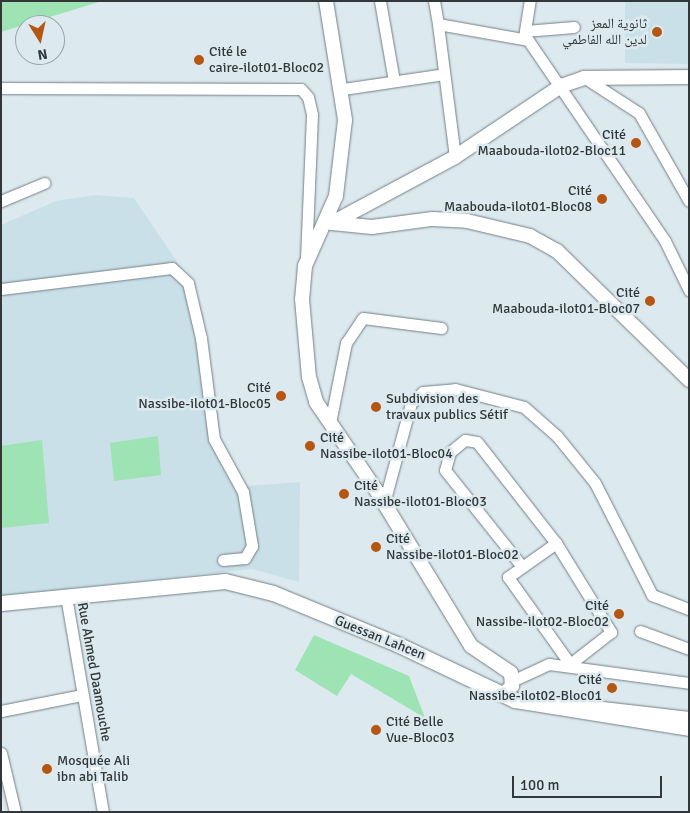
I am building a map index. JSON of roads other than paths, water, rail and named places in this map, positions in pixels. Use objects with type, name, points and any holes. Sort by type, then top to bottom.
[{"type":"main road","name":"Guessan Lahcen","points":[[1,603],[199,582],[248,586],[508,687],[522,701],[689,728]]},
{"type":"street","points":[[305,266],[327,226],[336,196],[343,154],[342,89],[326,1]]},
{"type":"street","points":[[380,1],[394,81]]},
{"type":"street","points":[[434,1],[455,157]]},
{"type":"street","points":[[524,35],[530,1]]},
{"type":"street","points":[[438,24],[524,35],[574,27]]},
{"type":"street","points":[[524,35],[534,45],[665,241],[689,290]]},
{"type":"street","points":[[342,89],[444,74]]},
{"type":"street","points":[[327,226],[455,157],[561,86],[584,78],[687,80]]},
{"type":"street","points":[[584,78],[639,113],[689,202]]},
{"type":"street","points":[[1,88],[301,89],[308,97],[312,115],[302,299],[309,377],[316,402],[384,503],[471,646],[482,658],[504,666],[508,687],[541,665],[569,665],[689,683]]},
{"type":"street","points":[[1,202],[44,183]]},
{"type":"street","points":[[327,226],[372,227],[432,219],[467,220],[530,236],[558,251],[689,380]]},
{"type":"street","points":[[1,289],[172,268],[188,283],[201,338],[214,439],[243,492],[252,546],[244,558],[223,560]]},
{"type":"street","points":[[330,423],[346,343],[362,318],[441,328]]},
{"type":"street","points":[[384,503],[411,403],[423,392],[455,388],[524,407],[558,436],[595,483],[652,595],[689,609]]},
{"type":"street","points":[[520,564],[445,470],[450,452],[465,440],[477,442],[556,543],[611,632],[569,665]]},
{"type":"street","points":[[556,543],[509,572],[509,581],[569,665]]},
{"type":"street","name":"Rue Ahmed Daamouche","points":[[66,596],[103,812]]},
{"type":"street","points":[[640,631],[689,649]]},
{"type":"street","points":[[1,711],[82,695]]},
{"type":"street","points":[[522,701],[558,699],[689,717]]},
{"type":"street","points":[[1,753],[15,812]]},
{"type":"place","name":"ثانوية المعز لدين الله الفاطمي","points":[[657,32]]},
{"type":"place","name":"Cité le caire-ilot01-Bloc02","points":[[199,60]]},
{"type":"place","name":"Cité Maabouda-ilot02-Bloc11","points":[[636,143]]},
{"type":"place","name":"Cité Maabouda-ilot01-Bloc08","points":[[602,199]]},
{"type":"place","name":"Cité Maabouda-ilot01-Bloc07","points":[[650,301]]},
{"type":"place","name":"Cité Nassibe-ilot01-Bloc05","points":[[281,396]]},
{"type":"place","name":"Subdivision des travaux publics Sétif","points":[[376,407]]},
{"type":"place","name":"Cité Nassibe-ilot01-Bloc04","points":[[310,446]]},
{"type":"place","name":"Cité Nassibe-ilot01-Bloc03","points":[[344,494]]},
{"type":"place","name":"Cité Nassibe-ilot01-Bloc02","points":[[376,547]]},
{"type":"place","name":"Cité Nassibe-ilot02-Bloc02","points":[[619,614]]},
{"type":"place","name":"Cité Nassibe-ilot02-Bloc01","points":[[612,688]]},
{"type":"place","name":"Cité Belle Vue-Bloc03","points":[[376,730]]},
{"type":"place","name":"Mosquée Ali ibn abi Talib","points":[[47,769]]}]
